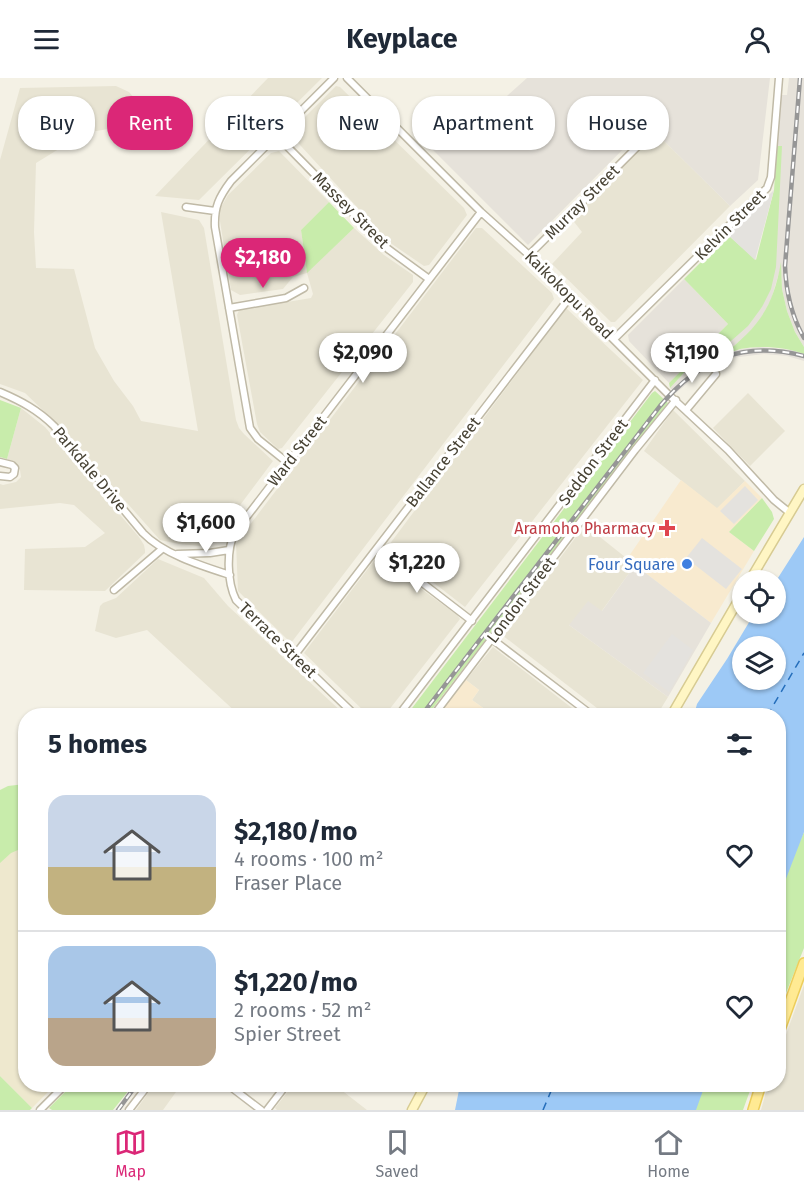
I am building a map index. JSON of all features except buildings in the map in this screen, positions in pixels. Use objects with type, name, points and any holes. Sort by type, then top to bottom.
[{"type":"main road","points":[[756,570],[804,489]]},
{"type":"main road","points":[[676,708],[732,611]]},
{"type":"main road","points":[[786,1013],[804,963]]},
{"type":"main road","points":[[411,1108],[421,1092]]},
{"type":"main road","points":[[753,1110],[759,1092]]},
{"type":"street","points":[[305,107],[334,78]]},
{"type":"street","name":"Kaikokopu Road","points":[[347,78],[481,212],[529,255],[728,450],[774,500],[790,513]]},
{"type":"street","name":"Kelvin Street","points":[[614,339],[767,188],[771,177],[779,78]]},
{"type":"street","points":[[262,150],[223,192],[215,211],[215,227],[250,429],[258,439],[288,463]]},
{"type":"street","name":"Massey Street","points":[[290,150],[388,249],[429,279]]},
{"type":"street","name":"Murray Street","points":[[529,255],[634,150]]},
{"type":"street","points":[[186,207],[215,211]]},
{"type":"street","name":"Ward Street","points":[[230,550],[235,532],[481,212]]},
{"type":"street","points":[[229,308],[286,298],[304,288]]},
{"type":"street","name":"Ballance Street","points":[[294,656],[570,297]]},
{"type":"street","points":[[686,410],[717,374]]},
{"type":"street","name":"Seddon Street","points":[[404,708],[655,380]]},
{"type":"street","name":"Parkdale Drive","points":[[0,392],[28,405],[54,426],[149,539],[162,549],[230,575]]},
{"type":"street","name":"London Street","points":[[439,708],[635,450],[676,400]]},
{"type":"street","points":[[0,462],[15,468],[14,474],[10,477],[0,476]]},
{"type":"street","points":[[377,548],[472,621]]},
{"type":"street","points":[[114,590],[162,549]]},
{"type":"street","name":"Parkdale Drive","points":[[174,554],[203,554],[230,550]]},
{"type":"street","name":"Terrace Street","points":[[230,550],[232,593],[236,600],[348,708]]},
{"type":"street","points":[[492,639],[583,708]]},
{"type":"street","points":[[40,1110],[58,1092]]},
{"type":"street","points":[[129,1110],[143,1092]]},
{"type":"street","points":[[238,1092],[261,1110]]},
{"type":"street","points":[[267,1110],[281,1092]]},
{"type":"shaded area","points":[[268,78],[322,78],[304,96],[251,96]]},
{"type":"shaded area","points":[[527,78],[770,78],[758,180],[730,206],[669,146],[669,96],[567,96],[567,150],[622,150],[528,245],[433,150],[555,150],[555,96],[507,96]]},
{"type":"shaded area","points":[[789,78],[804,78],[804,347],[787,311],[782,289],[781,266],[771,300],[760,320],[742,340],[723,354],[759,347],[793,350],[804,354],[804,361],[787,356],[764,354],[731,358],[702,371],[676,393],[670,388],[693,363],[731,341],[762,307],[781,146],[777,146],[781,95],[787,95]]},
{"type":"shaded area","points":[[116,86],[132,96],[107,96],[107,129],[95,131],[95,96],[18,96],[18,150],[57,150],[36,163],[34,232],[36,268],[74,269],[95,348],[141,421],[198,431],[161,212],[199,220],[204,228],[236,420],[244,434],[273,461],[216,540],[200,546],[160,540],[54,421],[25,393],[0,384],[0,160],[20,88]]},
{"type":"shaded area","points":[[336,86],[349,96],[326,96]]},
{"type":"shaded area","points":[[317,105],[317,150],[400,150],[400,146],[464,208],[467,215],[429,265],[424,266],[389,242],[305,150],[305,117]]},
{"type":"shaded area","points":[[205,144],[205,150],[249,150],[199,200],[155,196]]},
{"type":"shaded area","points":[[669,146],[730,206],[615,322],[611,322],[552,264],[582,232],[571,218],[639,150],[669,150]]},
{"type":"shaded area","points":[[279,151],[329,202],[301,230],[307,272],[354,228],[384,255],[413,275],[413,282],[282,448],[278,449],[260,432],[257,424],[237,315],[239,310],[311,298],[313,294],[307,273],[293,277],[283,289],[240,295],[231,290],[219,215],[228,195],[271,153]]},
{"type":"shaded area","points":[[774,190],[755,260],[728,235]]},
{"type":"shaded area","points":[[476,228],[482,228],[552,293],[554,299],[291,643],[238,591],[236,543]]},
{"type":"shaded area","points":[[684,279],[728,324],[669,383],[629,341],[628,335]]},
{"type":"shaded area","points":[[566,308],[643,380],[465,607],[390,549],[389,545]]},
{"type":"shaded area","points":[[748,393],[785,431],[750,466],[713,428]]},
{"type":"shaded area","points":[[21,408],[45,427],[144,545],[145,553],[105,591],[24,590],[25,549],[85,547],[105,533],[74,505],[60,503],[0,509],[0,484],[16,482],[21,477],[17,466],[7,459]]},
{"type":"shaded area","points":[[673,410],[745,481],[717,509],[644,451]]},
{"type":"shaded area","points":[[681,480],[717,508],[745,481],[762,498],[729,532],[754,551],[743,570],[732,570],[732,588],[711,623],[627,559]]},
{"type":"shaded area","points":[[745,486],[758,500],[734,524],[720,511]]},
{"type":"shaded area","points":[[585,525],[635,565],[601,612],[569,625],[668,697],[661,708],[597,708],[502,635]]},
{"type":"shaded area","points":[[702,538],[742,569],[732,570],[732,582],[726,589],[686,558]]},
{"type":"shaded area","points":[[376,558],[460,619],[390,708],[361,708],[304,653]]},
{"type":"shaded area","points":[[158,559],[204,578],[228,606],[337,708],[231,708],[147,630],[116,638],[95,631],[100,606],[116,598]]},
{"type":"shaded area","points":[[635,565],[711,623],[668,697],[569,625],[588,601],[602,611]]},
{"type":"shaded area","points":[[672,634],[693,650],[669,692],[643,673]]},
{"type":"shaded area","points":[[493,647],[572,708],[483,708],[472,700],[479,690],[466,680]]},
{"type":"shaded area","points":[[466,680],[479,690],[472,700],[483,708],[444,708]]},
{"type":"shaded area","points":[[18,847],[18,1092],[48,1092],[32,1108],[0,1076],[0,860]]},
{"type":"shaded area","points":[[804,985],[804,1110],[761,1110],[766,1092],[786,1092],[786,1035]]},
{"type":"shaded area","points":[[149,1092],[176,1092],[163,1110],[136,1110]]},
{"type":"shaded area","points":[[288,1092],[344,1092],[367,1110],[277,1110],[275,1108]]},
{"type":"green space","points":[[777,146],[782,146],[776,267],[771,289],[762,307],[748,326],[731,341],[693,363],[670,388],[669,383],[728,324],[684,279],[728,235],[756,260],[774,190]]},
{"type":"green space","points":[[329,202],[354,228],[307,273],[301,230]]},
{"type":"green space","points":[[781,262],[782,289],[787,311],[804,347],[804,354],[781,348],[756,347],[740,349],[721,356],[745,336],[762,316],[778,278]]},
{"type":"green space","points":[[655,391],[668,403],[433,708],[412,708]]},
{"type":"green space","points":[[0,400],[21,408],[7,459],[0,457]]},
{"type":"green space","points":[[762,498],[774,519],[754,551],[729,532]]},
{"type":"green space","points":[[18,785],[18,850],[0,863],[0,790]]},
{"type":"green space","points":[[804,832],[804,948],[786,993],[786,872]]},
{"type":"green space","points":[[0,1076],[32,1108],[30,1110],[0,1110]]},
{"type":"green space","points":[[65,1092],[127,1092],[113,1110],[52,1110],[49,1108]]},
{"type":"green space","points":[[695,1092],[749,1092],[743,1110],[690,1110]]},
{"type":"water","points":[[804,537],[804,832],[786,879],[786,708],[696,708],[732,651],[732,690],[786,690],[786,636],[741,636],[748,624],[786,624],[786,570],[783,570]]},
{"type":"water","points":[[458,1092],[702,1092],[696,1110],[455,1110]]},
{"type":"ferry route","points":[[772,708],[804,653]]},
{"type":"ferry route","points":[[543,1110],[551,1092]]},
{"type":"railway","points":[[800,78],[785,266],[790,304],[804,338]]},
{"type":"railway","points":[[427,708],[660,406],[675,390],[707,365],[742,352],[761,350],[804,356]]},
{"type":"railway","points":[[118,1110],[131,1092]]},
{"type":"place","name":"Aramoho Pharmacy","points":[[667,528]]},
{"type":"place","name":"Four Square","points":[[687,564]]}]
